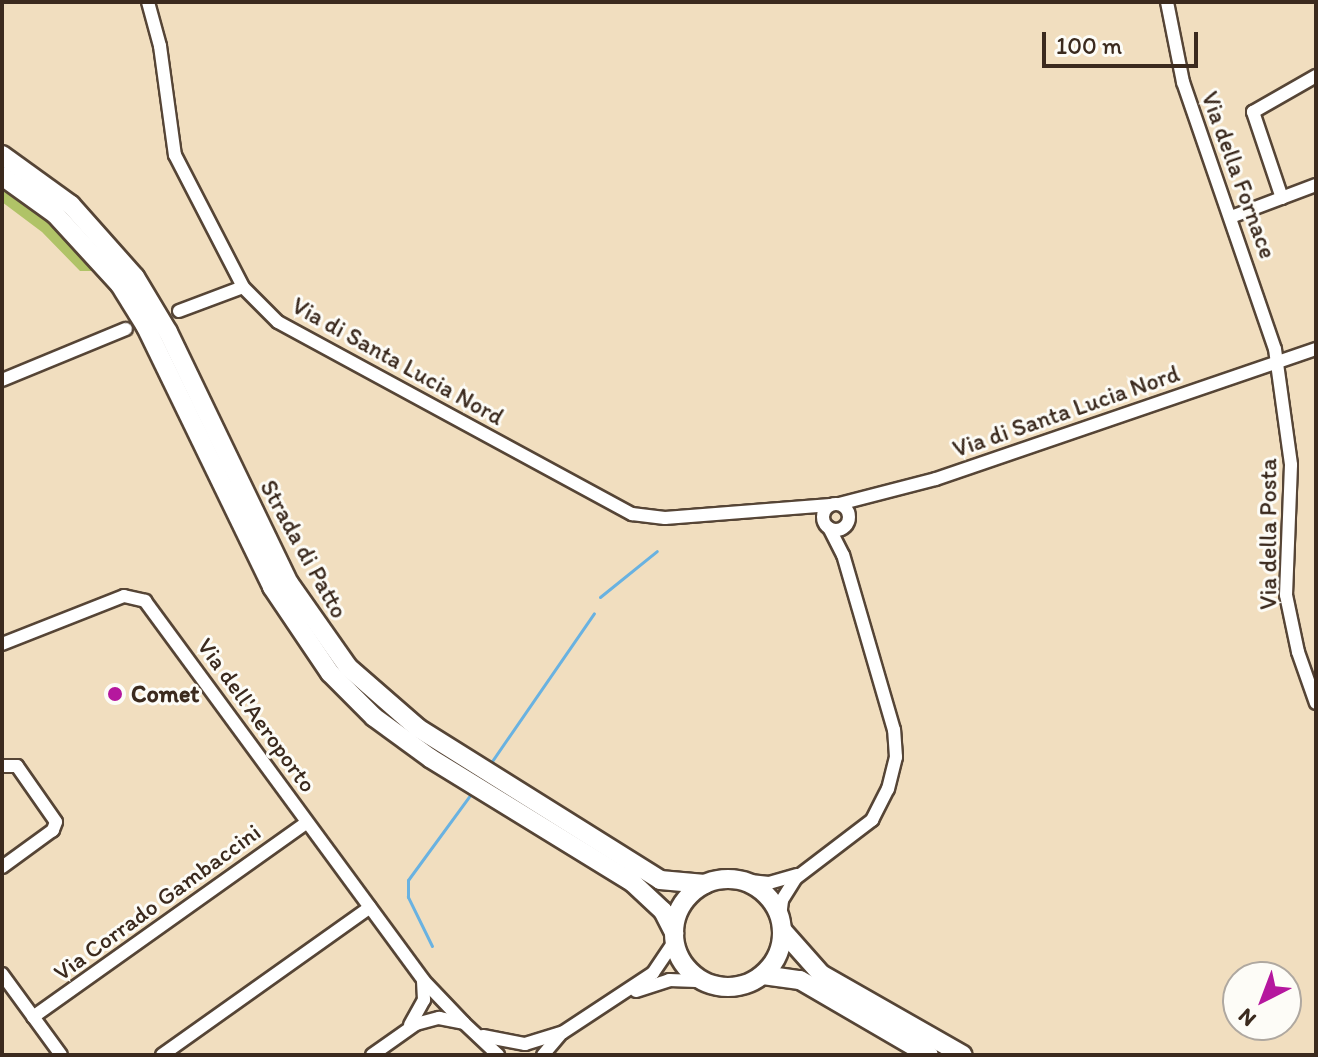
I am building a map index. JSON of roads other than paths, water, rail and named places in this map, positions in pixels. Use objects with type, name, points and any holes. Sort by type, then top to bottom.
[{"type":"main road","name":"Strada di Patto","points":[[2,155],[71,205],[135,277],[168,332],[289,583],[319,632],[357,676],[418,728],[660,880],[705,884]]},
{"type":"main road","name":"Strada di Patto","points":[[2,176],[62,220],[120,285],[146,327],[272,587],[330,673],[374,717],[430,758],[633,883],[663,911],[674,936]]},
{"type":"main road","points":[[929,1055],[800,980],[763,975],[730,987],[703,981],[684,964],[674,936],[684,901],[705,884],[741,880],[762,891],[781,924],[821,974],[963,1055]]},
{"type":"main road","points":[[763,975],[776,958],[781,924]]},
{"type":"street","name":"Via di Santa Lucia Nord","points":[[148,2],[160,46],[175,155],[243,287],[268,314],[302,338],[629,513],[665,518],[834,504],[868,497],[1316,349]]},
{"type":"street","name":"Via della Fornace","points":[[1167,2],[1183,82],[1231,217],[1276,361]]},
{"type":"street","points":[[1282,198],[1253,112],[1316,76]]},
{"type":"street","points":[[1231,217],[1316,185]]},
{"type":"street","points":[[179,311],[243,287]]},
{"type":"street","points":[[2,380],[126,329]]},
{"type":"street","name":"Via della Posta","points":[[1276,361],[1292,475],[1286,595],[1298,652],[1316,703]]},
{"type":"street","points":[[843,555],[847,523],[868,497]]},
{"type":"street","points":[[781,924],[787,889],[872,820],[888,789],[896,757],[894,730],[843,555],[823,519],[834,504],[847,523]]},
{"type":"street","points":[[829,528],[847,523]]},
{"type":"street","name":"Via dell'Aeroporto","points":[[2,644],[124,596],[142,598],[423,980],[464,1023],[483,1036]]},
{"type":"street","points":[[2,766],[17,766],[56,822],[53,830],[2,867]]},
{"type":"street","name":"Via Corrado Gambaccini","points":[[33,1017],[307,822]]},
{"type":"street","points":[[741,880],[769,883],[807,870]]},
{"type":"street","points":[[162,1055],[370,907]]},
{"type":"street","points":[[483,1036],[525,1044],[562,1033],[653,973],[674,936]]},
{"type":"street","points":[[2,974],[61,1055]]},
{"type":"street","points":[[405,1031],[422,1006],[423,980]]},
{"type":"street","points":[[625,994],[669,980],[703,981]]},
{"type":"street","points":[[372,1055],[405,1031],[434,1018],[464,1023]]},
{"type":"street","points":[[543,1055],[562,1033]]},
{"type":"street","points":[[483,1036],[498,1055]]},
{"type":"waterway","points":[[600,597],[657,551]]},
{"type":"waterway","points":[[490,764],[594,613]]},
{"type":"waterway","points":[[432,946],[408,897],[408,880],[471,794]]},
{"type":"place","name":"Comet","points":[[115,694]]}]
